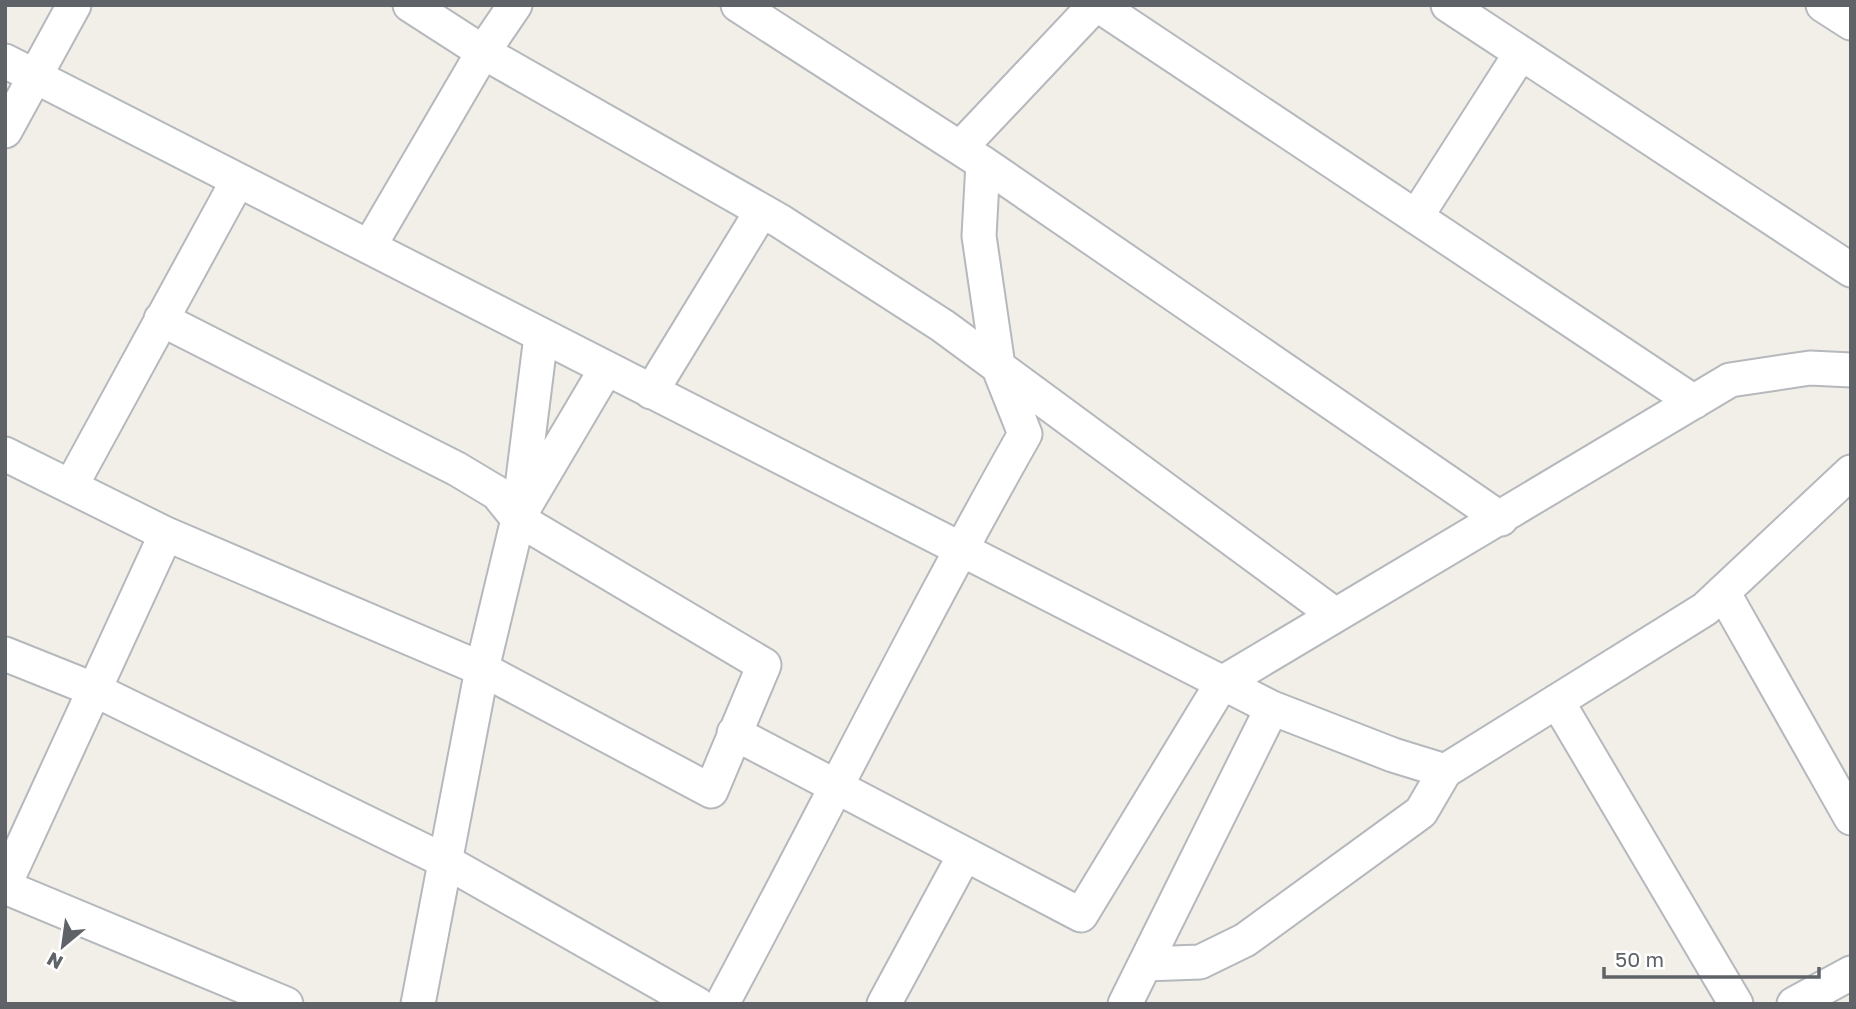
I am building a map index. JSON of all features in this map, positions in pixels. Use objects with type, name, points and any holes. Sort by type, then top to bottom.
[{"type":"street","points":[[5,131],[74,5]]},
{"type":"street","points":[[410,5],[483,52],[761,212],[943,326],[1334,614]]},
{"type":"street","points":[[369,247],[483,52],[514,5]]},
{"type":"street","points":[[738,5],[972,155],[1501,519]]},
{"type":"street","points":[[722,1004],[838,788],[959,550],[1025,434],[998,366],[979,236],[972,155],[1096,5],[1694,402]]},
{"type":"street","points":[[1448,5],[1851,270]]},
{"type":"street","points":[[1823,5],[1851,23]]},
{"type":"street","points":[[1416,216],[1521,53]]},
{"type":"street","points":[[5,61],[1272,708],[1393,755],[1445,771]]},
{"type":"street","points":[[71,486],[238,180]]},
{"type":"street","points":[[651,392],[761,212]]},
{"type":"street","points":[[5,454],[166,534],[482,669],[711,791],[764,666],[518,519],[497,493],[457,469],[161,319]]},
{"type":"street","points":[[418,1004],[443,860],[482,669],[518,519],[541,336]]},
{"type":"street","points":[[734,733],[1081,915],[1222,683],[1730,380],[1811,368],[1851,370]]},
{"type":"street","points":[[518,519],[606,369]]},
{"type":"street","points":[[1145,964],[1200,962],[1245,940],[1420,812],[1445,771],[1705,609],[1851,472]]},
{"type":"street","points":[[166,534],[5,886],[286,1004]]},
{"type":"street","points":[[1723,592],[1851,818]]},
{"type":"street","points":[[5,654],[95,690],[443,860],[651,993],[697,1004]]},
{"type":"street","points":[[1557,701],[1737,1004]]},
{"type":"street","points":[[1125,1004],[1272,708]]},
{"type":"street","points":[[884,1004],[965,854]]},
{"type":"street","points":[[1794,1004],[1851,973]]}]
